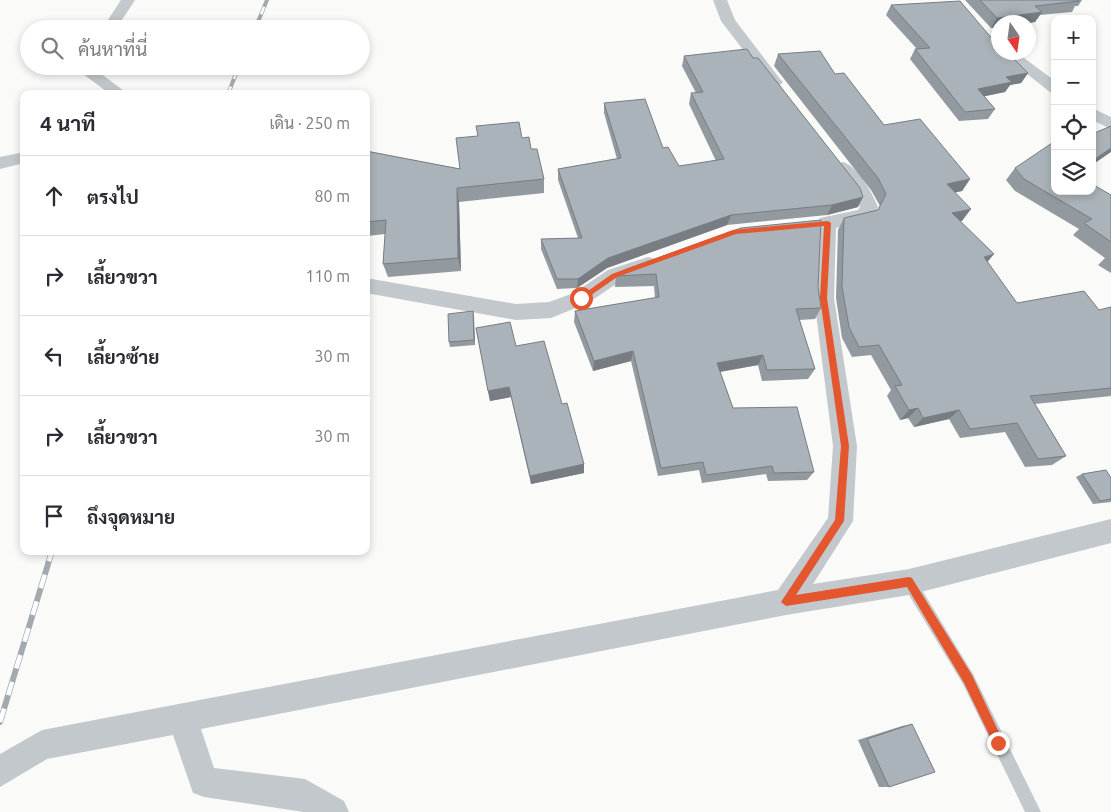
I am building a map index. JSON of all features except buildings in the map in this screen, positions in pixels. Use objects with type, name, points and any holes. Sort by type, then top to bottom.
[{"type":"street","points":[[115,20],[128,0]]},
{"type":"street","points":[[720,0],[728,21],[786,96]]},
{"type":"street","points":[[1016,60],[1051,85]]},
{"type":"street","points":[[94,75],[114,90]]},
{"type":"street","points":[[1096,115],[1111,124]]},
{"type":"street","points":[[786,602],[840,521],[845,446],[824,298],[818,224],[865,215],[869,207],[864,195],[834,157]]},
{"type":"street","points":[[0,163],[20,158]]},
{"type":"street","points":[[370,286],[516,312],[552,310],[581,298],[615,276],[662,259]]},
{"type":"street","points":[[0,772],[42,745],[786,602],[909,582],[1111,531]]},
{"type":"street","points":[[182,718],[204,782],[305,795],[333,812]]},
{"type":"lane","points":[[909,582],[968,679],[1033,812]]},
{"type":"railway","points":[[259,20],[267,0]]},
{"type":"railway","points":[[230,90],[235,75]]},
{"type":"railway","points":[[0,722],[51,555]]},
{"type":"route","points":[[581,298],[615,276],[735,232],[828,223],[824,298],[845,446],[840,521],[786,602],[909,582],[968,679],[998,743]]}]
